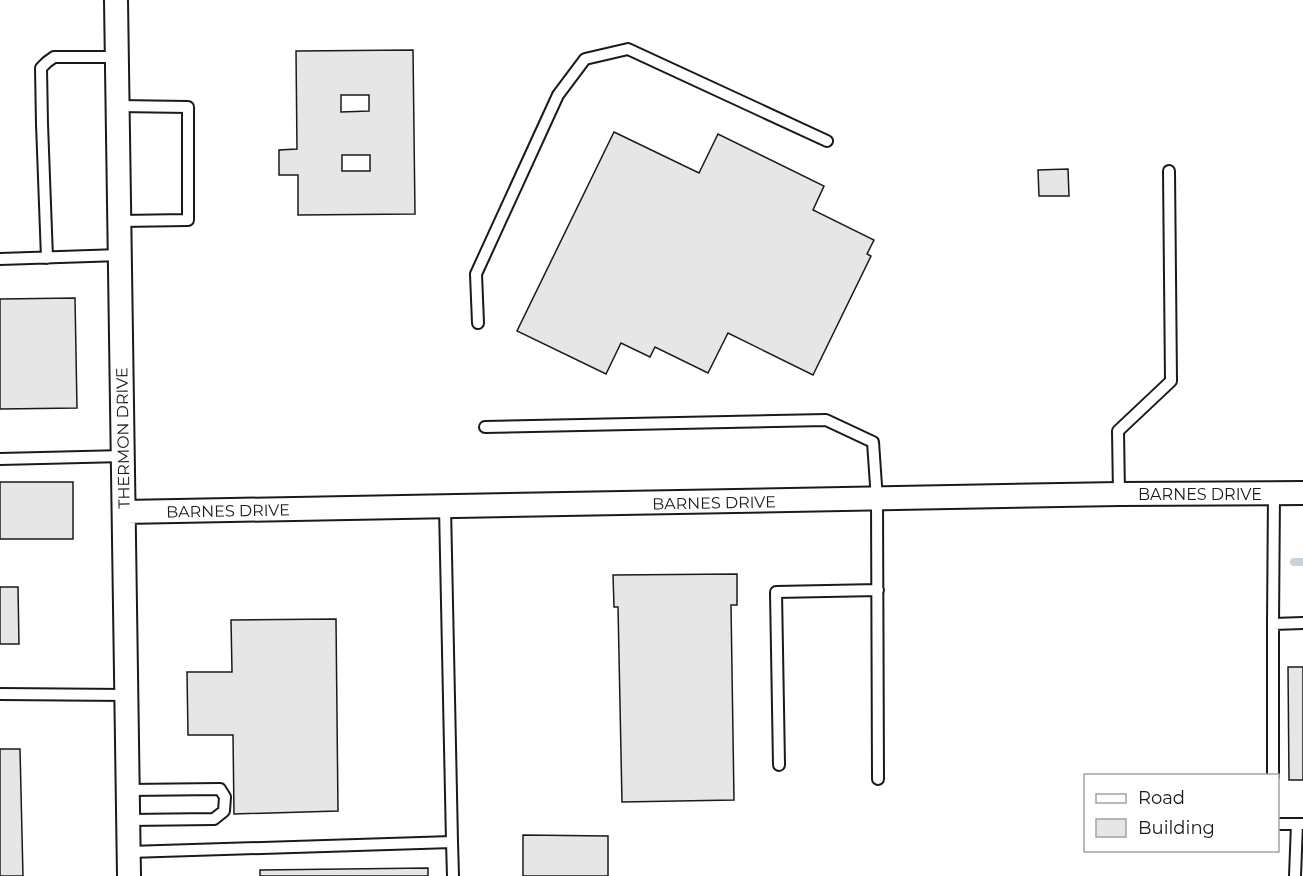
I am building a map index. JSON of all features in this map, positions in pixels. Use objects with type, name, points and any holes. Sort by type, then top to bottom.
[{"type":"street","name":"THERMON DRIVE","points":[[116,0],[129,876]]},
{"type":"street","name":"BARNES DRIVE","points":[[124,513],[1119,494],[1303,493]]},
{"type":"lane","points":[[478,323],[477,274],[558,95],[585,59],[628,49],[827,141]]},
{"type":"lane","points":[[47,258],[41,68],[54,57],[117,57]]},
{"type":"lane","points":[[118,106],[188,107],[188,220],[119,221]]},
{"type":"lane","points":[[1119,494],[1118,431],[1171,381],[1169,171]]},
{"type":"lane","points":[[0,259],[120,255]]},
{"type":"lane","points":[[485,428],[826,420],[873,442],[877,500],[878,779]]},
{"type":"lane","points":[[0,459],[124,456]]},
{"type":"lane","points":[[1273,774],[1274,493]]},
{"type":"lane","points":[[445,507],[453,876]]},
{"type":"lane","points":[[779,765],[776,592],[878,590]]},
{"type":"lane","points":[[1273,624],[1303,623]]},
{"type":"lane","points":[[0,694],[127,695]]},
{"type":"lane","points":[[128,790],[220,789],[225,797],[224,811],[214,819],[129,820]]},
{"type":"lane","points":[[1279,824],[1300,824],[1294,876]]},
{"type":"lane","points":[[129,852],[452,842]]},
{"type":"building","points":[[413,50],[415,214],[298,215],[298,175],[279,175],[279,150],[297,149],[296,51]],"holes":[[[341,95],[369,95],[369,111],[341,112]],[[342,155],[370,155],[370,171],[342,171]]]},
{"type":"building","points":[[614,132],[699,173],[718,134],[824,186],[813,210],[874,240],[867,254],[871,256],[813,375],[728,333],[708,373],[655,347],[650,357],[621,343],[606,374],[517,331]]},
{"type":"building","points":[[1068,169],[1069,196],[1039,196],[1038,170]]},
{"type":"building","points":[[75,298],[77,408],[0,409],[0,299]]},
{"type":"building","points":[[0,482],[73,482],[73,539],[0,539]]},
{"type":"building","points":[[737,574],[737,605],[731,605],[734,800],[622,802],[618,607],[614,607],[613,575]]},
{"type":"building","points":[[0,587],[18,587],[19,644],[0,644]]},
{"type":"building","points":[[336,619],[338,811],[234,814],[233,735],[188,735],[187,672],[232,672],[231,620]]},
{"type":"building","points":[[1288,667],[1303,667],[1303,780],[1289,780]]},
{"type":"building","points":[[0,749],[20,749],[23,876],[0,876]]},
{"type":"building","points":[[523,835],[608,836],[608,876],[523,876]]},
{"type":"building","points":[[428,868],[428,876],[260,876],[260,870]]},
{"type":"waterway","points":[[1294,562],[1303,562]]}]
